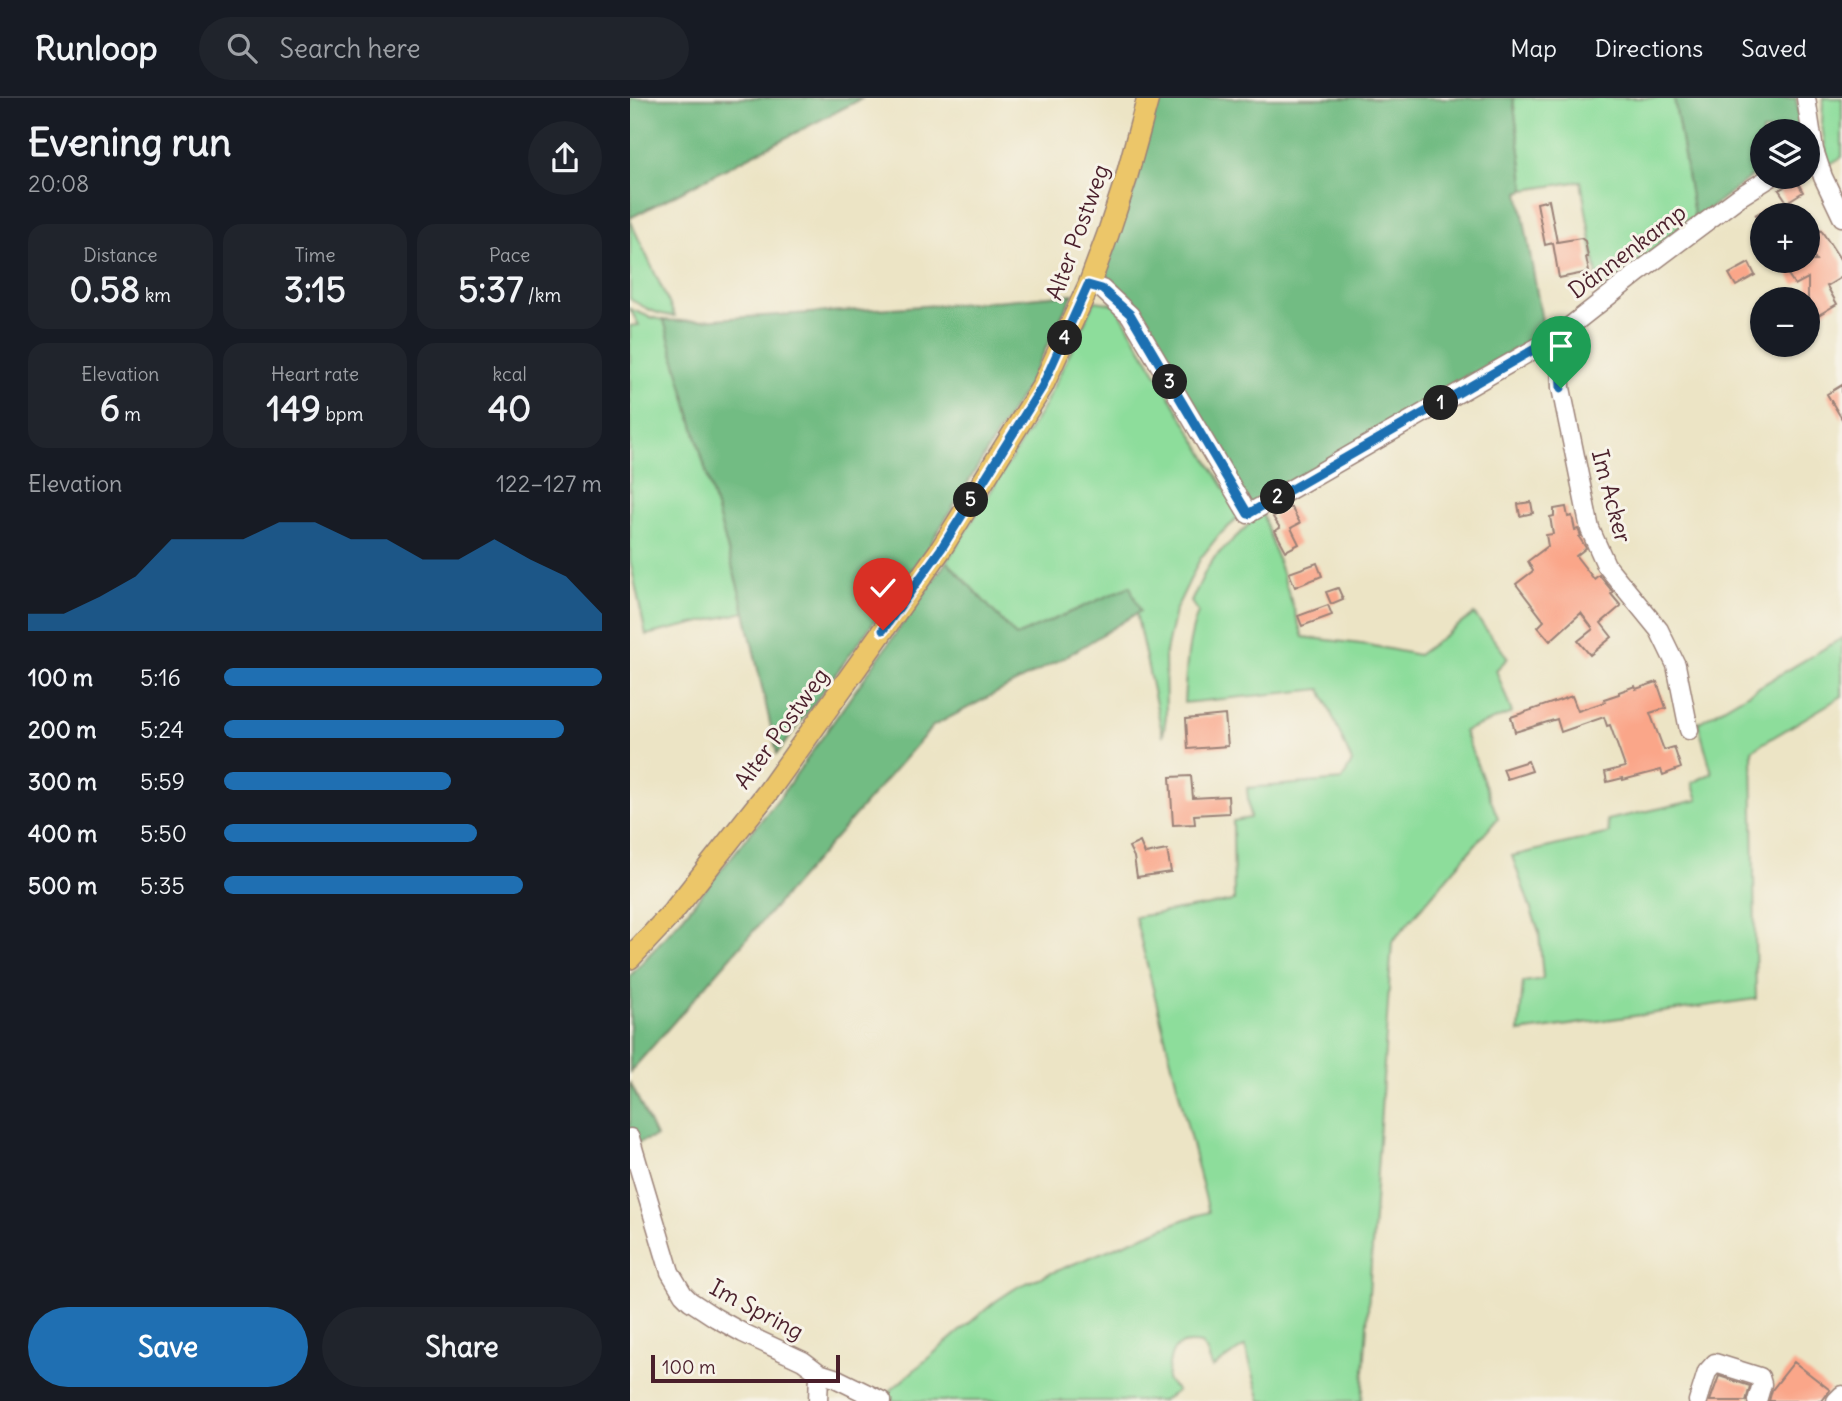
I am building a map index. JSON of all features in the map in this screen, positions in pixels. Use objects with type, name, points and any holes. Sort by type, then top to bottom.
[{"type":"main road","name":"Alter Postweg","points":[[630,958],[672,912],[768,792],[941,549],[1042,387],[1088,285],[1126,180],[1148,98]]},
{"type":"street","points":[[1805,98],[1807,119]]},
{"type":"street","points":[[1820,171],[1842,217]]},
{"type":"street","name":"Dännenkamp","points":[[1088,285],[1102,289],[1130,314],[1248,514],[1559,335],[1752,189]]},
{"type":"street","name":"Im Acker","points":[[1559,335],[1561,388],[1590,529],[1606,565],[1659,630],[1676,665],[1689,730]]},
{"type":"street","name":"Im Spring","points":[[630,1138],[670,1272],[683,1294],[716,1318],[743,1333],[803,1361],[819,1373],[882,1401]]},
{"type":"street","points":[[1698,1401],[1707,1372],[1715,1363],[1760,1377],[1762,1384],[1757,1401]]},
{"type":"street","points":[[818,1401],[819,1373]]},
{"type":"street","points":[[1836,1401],[1842,1395]]},
{"type":"green space","points":[[630,98],[863,98],[630,218]]},
{"type":"green space","points":[[1158,98],[1513,98],[1525,190],[1519,192],[1544,332],[1249,505],[1133,312],[1107,281],[1106,270],[1137,181]]},
{"type":"green space","points":[[1513,98],[1674,98],[1695,220],[1600,294],[1581,181],[1525,190]]},
{"type":"green space","points":[[1674,98],[1796,98],[1799,119],[1750,119],[1750,177],[1695,220]]},
{"type":"green space","points":[[1823,98],[1842,98],[1842,157],[1828,165],[1822,126]]},
{"type":"green space","points":[[630,219],[675,316],[657,313],[630,299]]},
{"type":"green space","points":[[1073,294],[1028,384],[928,548],[777,754],[745,612],[664,320],[971,303]]},
{"type":"green space","points":[[1095,301],[1115,304],[1239,513],[1200,559],[1175,611],[1165,656],[1166,716],[1163,736],[1136,613],[1140,610],[1016,637],[947,561],[1043,408]]},
{"type":"green space","points":[[630,309],[664,320],[745,612],[646,635],[630,560],[630,326],[639,325]]},
{"type":"green space","points":[[1262,512],[1303,637],[1369,645],[1418,655],[1474,614],[1508,658],[1496,670],[1512,713],[1464,731],[1498,818],[1392,942],[1362,1401],[1261,1401],[1245,1346],[1212,1368],[1207,1352],[1201,1344],[1191,1343],[1177,1346],[1171,1356],[1167,1380],[1177,1391],[1162,1401],[890,1401],[883,1397],[996,1301],[1019,1286],[1185,1219],[1209,1212],[1135,917],[1234,901],[1233,821],[1250,818],[1247,788],[1342,780],[1352,762],[1321,689],[1184,703],[1189,645],[1198,612],[1191,602],[1215,557]]},
{"type":"green space","points":[[947,561],[1016,636],[1130,586],[1140,611],[1069,655],[933,726],[630,1072],[630,976],[682,918],[780,797]]},
{"type":"green space","points":[[1842,638],[1842,696],[1752,750],[1756,999],[1519,1032],[1523,982],[1543,979],[1539,932],[1512,856],[1609,833],[1607,820],[1698,800],[1692,783],[1712,773],[1698,723]]},
{"type":"green space","points":[[630,1082],[656,1137],[630,1145]]},
{"type":"building","points":[[1801,189],[1803,192],[1787,202],[1779,190]]},
{"type":"building","points":[[1549,200],[1557,242],[1581,238],[1585,241],[1589,272],[1559,278],[1553,243],[1545,245],[1537,203]]},
{"type":"building","points":[[1820,231],[1842,262],[1842,277],[1827,286],[1837,304],[1820,314],[1820,287],[1808,287],[1808,278],[1795,285],[1787,273],[1820,273]]},
{"type":"building","points":[[1749,263],[1750,273],[1755,275],[1736,286],[1729,274]]},
{"type":"building","points":[[1842,385],[1842,419],[1827,394]]},
{"type":"building","points":[[1531,502],[1533,513],[1520,516],[1518,504]]},
{"type":"building","points":[[1291,507],[1300,523],[1291,528],[1299,544],[1286,551],[1275,531],[1280,528],[1273,517]]},
{"type":"building","points":[[1566,507],[1568,517],[1572,516],[1575,530],[1578,529],[1581,536],[1579,537],[1586,548],[1576,556],[1594,579],[1599,575],[1621,606],[1601,623],[1612,637],[1590,655],[1578,641],[1593,629],[1581,613],[1550,641],[1538,627],[1544,621],[1516,584],[1533,571],[1528,561],[1548,546],[1546,535],[1553,534],[1550,517],[1554,516],[1554,509]]},
{"type":"building","points":[[1317,563],[1322,576],[1295,587],[1289,573]]},
{"type":"building","points":[[1338,588],[1343,599],[1331,604],[1326,592]]},
{"type":"building","points":[[1328,605],[1332,615],[1302,626],[1298,616]]},
{"type":"building","points":[[1657,682],[1666,708],[1650,713],[1664,750],[1674,747],[1681,768],[1663,775],[1661,770],[1607,782],[1605,772],[1625,767],[1610,725],[1607,726],[1604,717],[1561,732],[1557,719],[1515,732],[1511,717],[1572,696],[1578,711],[1605,702],[1604,699],[1635,686],[1636,689]]},
{"type":"building","points":[[1225,715],[1228,746],[1188,749],[1186,719]]},
{"type":"building","points":[[1528,761],[1532,771],[1507,779],[1503,769]]},
{"type":"building","points":[[1191,776],[1193,798],[1228,796],[1229,813],[1194,815],[1195,824],[1173,825],[1170,777]]},
{"type":"building","points":[[1140,842],[1145,854],[1167,850],[1171,872],[1137,877],[1134,857],[1129,847]]},
{"type":"building","points":[[1794,1362],[1830,1390],[1822,1401],[1769,1401],[1772,1390]]},
{"type":"building","points":[[1719,1376],[1750,1386],[1746,1401],[1710,1401]]},
{"type":"route","points":[[883,630],[941,549],[1042,387],[1088,285],[1102,289],[1130,314],[1248,514],[1559,335],[1561,388]]}]
